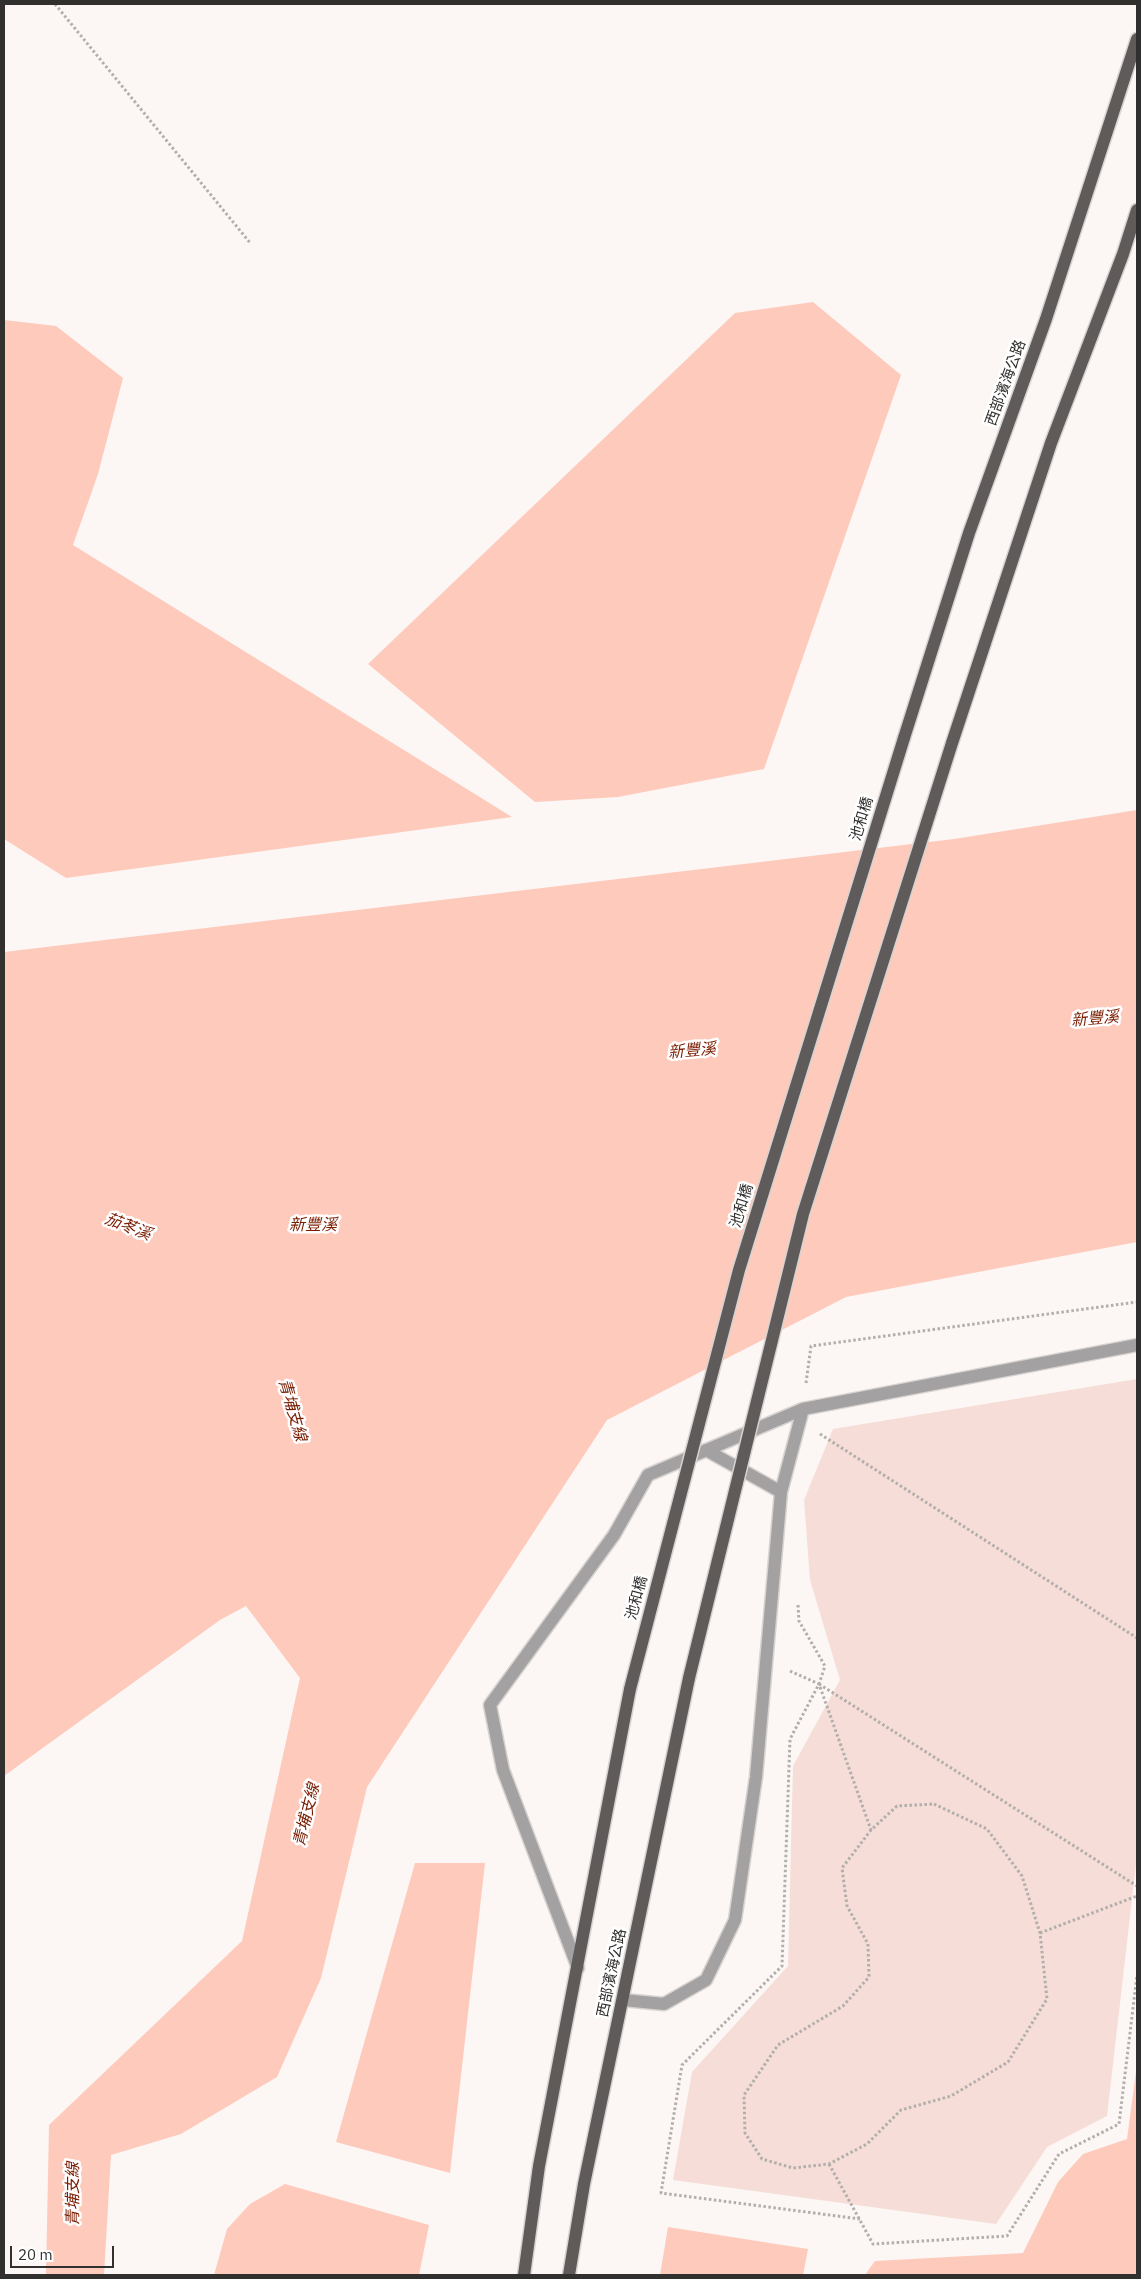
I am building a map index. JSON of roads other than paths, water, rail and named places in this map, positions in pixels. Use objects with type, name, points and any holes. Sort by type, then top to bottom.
[{"type":"main road","name":"西部濱海公路","points":[[904,738],[970,533],[1046,319],[1137,39]]},
{"type":"main road","name":"西部濱海公路","points":[[569,2275],[584,2184],[689,1678],[803,1214],[952,743],[1051,443],[1123,254],[1137,210]]},
{"type":"main road","name":"池和橋","points":[[578,1968],[630,1689],[739,1270],[904,738]]},
{"type":"main road","points":[[524,2275],[539,2166],[578,1968]]},
{"type":"street","points":[[578,1968],[503,1770],[490,1705],[614,1536],[648,1475],[803,1409],[1137,1345]]},
{"type":"street","points":[[623,2000],[664,2004],[706,1980],[735,1920],[756,1777],[781,1492],[803,1409]]},
{"type":"street","points":[[706,1450],[781,1492]]},
{"type":"water","points":[[813,302],[901,375],[764,769],[618,797],[535,802],[368,664],[735,313]]},
{"type":"water","points":[[4,320],[56,326],[123,378],[98,474],[73,545],[512,817],[66,878],[4,839]]},
{"type":"water","name":"新豐溪","points":[[1137,810],[1137,1242],[846,1297],[607,1420],[367,1787],[321,1978],[277,2077],[181,2134],[111,2155],[104,2275],[46,2275],[49,2125],[242,1941],[300,1678],[246,1606],[220,1620],[4,1776],[4,952],[954,839]]},
{"type":"water","points":[[415,1863],[485,1863],[450,2173],[336,2142]]},
{"type":"water","points":[[1137,2064],[1137,2275],[865,2275],[875,2261],[1023,2253],[1058,2182],[1083,2154],[1127,2139]]},
{"type":"water","points":[[285,2184],[429,2225],[419,2275],[214,2275],[227,2229],[250,2204]]},
{"type":"water","points":[[668,2227],[808,2249],[803,2275],[660,2275]]},
{"type":"water label","name":"茄苳溪","points":[[128,1227]]},
{"type":"water label","name":"青埔支線","points":[[292,1410]]},
{"type":"water label","name":"青埔支線","points":[[307,1815]]},
{"type":"water label","name":"青埔支線","points":[[73,2194]]}]
